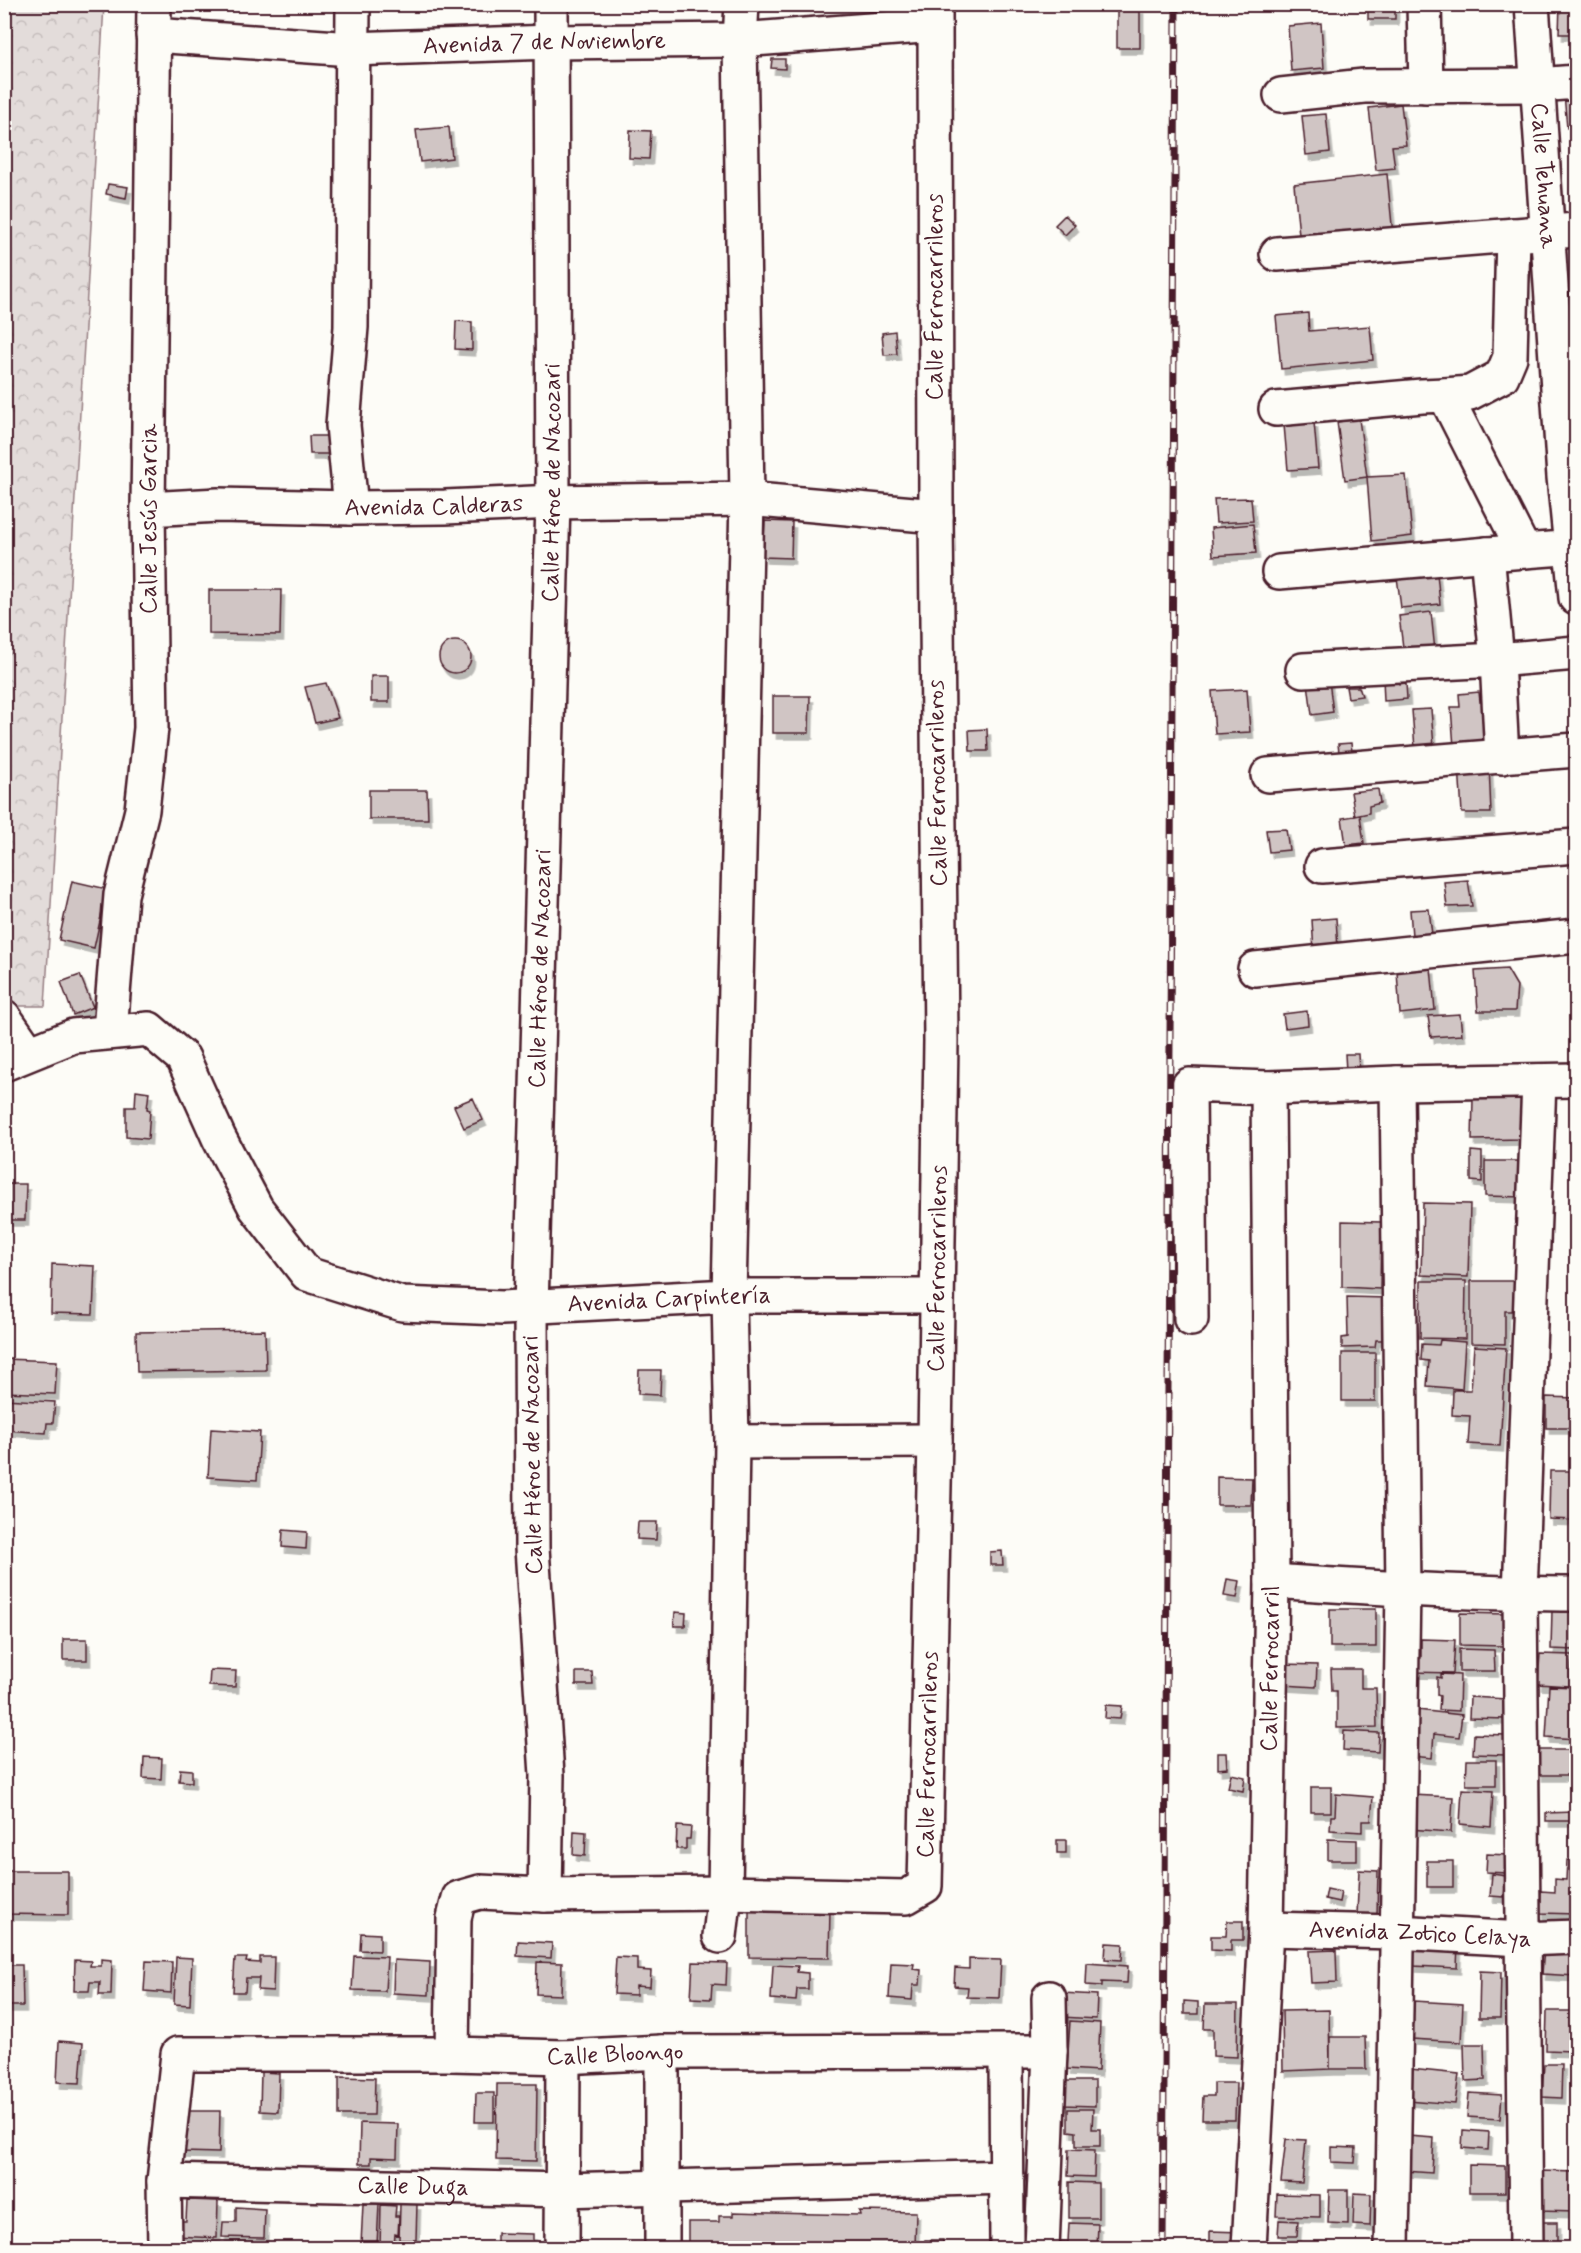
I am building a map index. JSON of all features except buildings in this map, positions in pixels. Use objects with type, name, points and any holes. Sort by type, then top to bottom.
[{"type":"street","points":[[351,508],[343,425],[351,327],[353,4]]},
{"type":"street","name":"Calle Héroe de Nacozari","points":[[545,1895],[547,1775],[532,1548],[531,1308],[553,502],[551,4]]},
{"type":"street","points":[[720,1936],[725,1893],[732,1442],[729,1296],[747,499],[740,40],[742,4]]},
{"type":"street","points":[[1424,4],[1425,86]]},
{"type":"street","name":"Calle Tehuana","points":[[1532,4],[1538,85],[1562,231],[1568,385],[1564,477],[1574,547],[1576,597]]},
{"type":"street","name":"Avenida 7 de Noviembre","points":[[153,20],[352,48],[551,42],[740,40],[935,15]]},
{"type":"street","name":"Calle Ferrocarrileros","points":[[452,2054],[454,1918],[459,1898],[480,1892],[545,1895],[725,1893],[906,1897],[925,1886],[941,1041],[936,516],[935,15]]},
{"type":"street","name":"Calle Jesús Garcia","points":[[110,1031],[121,895],[142,810],[151,728],[148,508],[153,20]]},
{"type":"street","points":[[1281,95],[1364,86],[1538,85],[1576,82]]},
{"type":"street","points":[[1277,254],[1562,231]]},
{"type":"street","points":[[1276,409],[1470,393],[1502,376],[1510,357],[1513,235]]},
{"type":"street","points":[[1445,395],[1524,551]]},
{"type":"street","name":"Avenida Calderas","points":[[148,508],[218,505],[351,508],[445,507],[553,502],[747,499],[936,516]]},
{"type":"street","points":[[1280,572],[1574,547]]},
{"type":"street","points":[[1487,554],[1497,660],[1502,758]]},
{"type":"street","points":[[1304,670],[1497,660],[1576,653]]},
{"type":"street","points":[[1268,775],[1502,758],[1576,750]]},
{"type":"street","points":[[1322,866],[1576,846]]},
{"type":"street","points":[[1255,969],[1576,936]]},
{"type":"street","points":[[4,1017],[11,1061],[73,1036],[110,1031]]},
{"type":"street","name":"Avenida Carpintería","points":[[110,1031],[150,1029],[183,1058],[219,1138],[256,1208],[307,1274],[402,1304],[502,1308],[729,1296],[936,1296]]},
{"type":"street","points":[[1191,1319],[1189,1085],[1268,1088],[1576,1080]]},
{"type":"street","points":[[1526,2248],[1520,1594],[1539,1081]]},
{"type":"street","points":[[1392,2248],[1402,1590],[1397,1083]]},
{"type":"street","name":"Calle Ferrocarril","points":[[1249,2248],[1266,1929],[1272,1581],[1268,1088]]},
{"type":"street","points":[[732,1442],[935,1441]]},
{"type":"street","points":[[1272,1581],[1402,1590],[1576,1594]]},
{"type":"street","name":"Avenida Zotico Celaya","points":[[1266,1929],[1396,1932],[1523,1939],[1576,1937]]},
{"type":"street","points":[[1042,2248],[1050,2051],[1049,1998]]},
{"type":"street","name":"Calle Bloongo","points":[[164,2181],[178,2054],[452,2054],[563,2057],[662,2052],[1050,2051]]},
{"type":"street","points":[[662,2052],[662,2248]]},
{"type":"street","points":[[1006,2052],[1007,2248]]},
{"type":"street","points":[[562,2248],[563,2057]]},
{"type":"street","name":"Calle Duga","points":[[164,2181],[563,2190],[662,2189],[1007,2177]]},
{"type":"street","points":[[164,2181],[165,2248]]},
{"type":"green space","points":[[5,5],[104,5],[45,1006],[5,1006]]},
{"type":"railway","points":[[1163,2248],[1176,4]]}]
